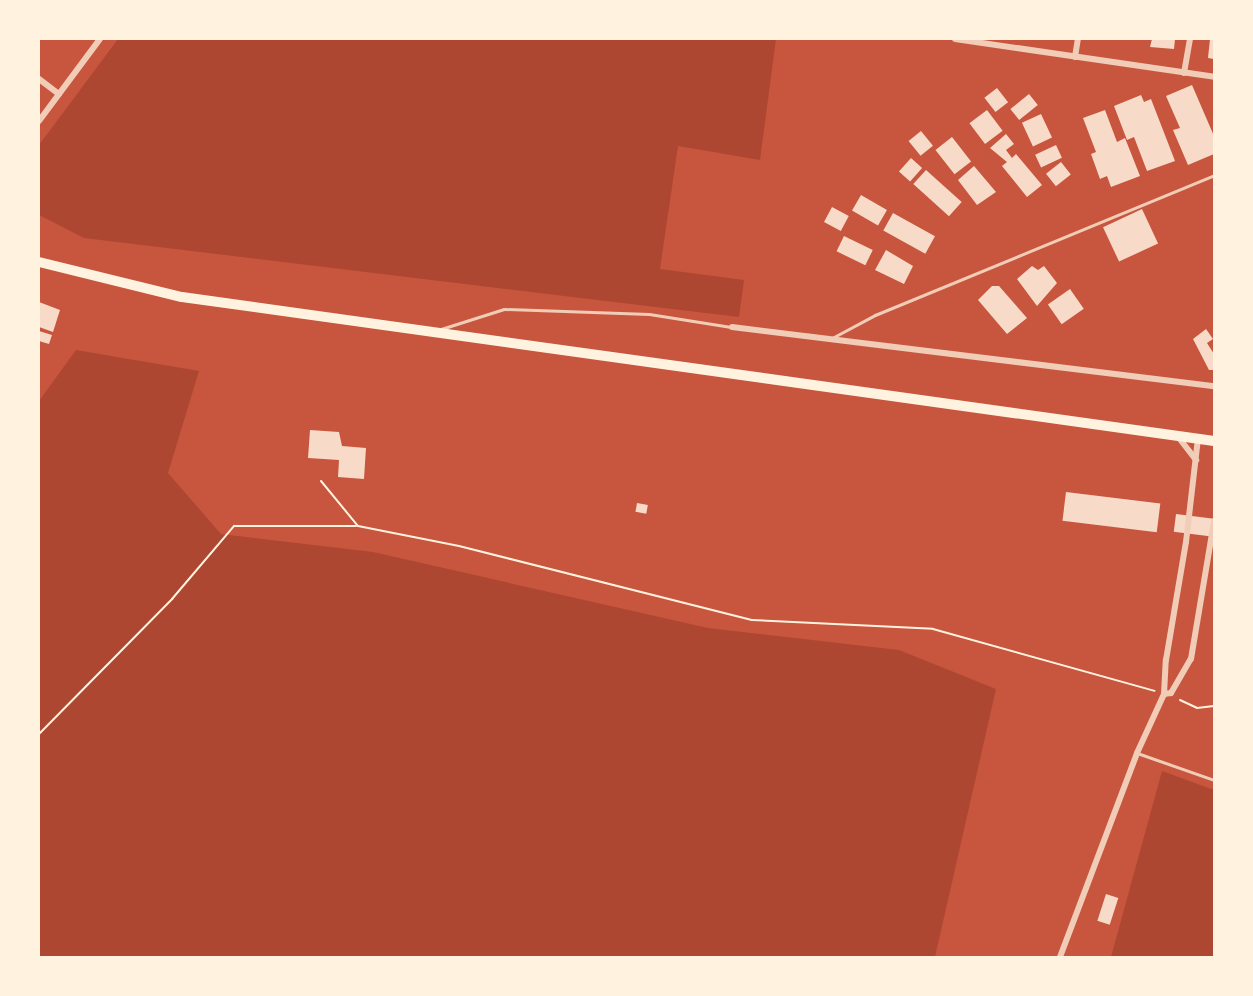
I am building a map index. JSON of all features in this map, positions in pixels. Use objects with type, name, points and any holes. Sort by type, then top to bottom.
[{"type":"main road","points":[[39,262],[182,297],[438,330],[912,401],[1055,416],[1214,441]]},
{"type":"street","points":[[39,121],[100,39]]},
{"type":"street","points":[[955,39],[1214,77]]},
{"type":"street","points":[[1075,57],[1078,39]]},
{"type":"street","points":[[1184,73],[1190,39]]},
{"type":"street","points":[[39,79],[59,94]]},
{"type":"street","points":[[732,327],[1214,386]]},
{"type":"street","points":[[1177,435],[1197,462]]},
{"type":"street","points":[[1060,957],[1137,753],[1164,694],[1166,660],[1197,462],[1198,439]]},
{"type":"street","points":[[1164,694],[1171,693],[1191,659],[1214,521]]},
{"type":"lane","points":[[830,339],[875,315],[1214,175]]},
{"type":"lane","points":[[438,330],[504,309],[649,314],[732,327]]},
{"type":"lane","points":[[1137,753],[1214,780]]},
{"type":"path","points":[[321,481],[358,526]]},
{"type":"path","points":[[39,734],[172,598],[234,526],[358,526],[459,546],[752,620],[933,630],[1164,694],[1197,708],[1214,706]]},
{"type":"shaded area","points":[[118,39],[776,39],[760,160],[678,146],[660,269],[744,280],[739,317],[84,238],[39,215],[39,145]]},
{"type":"shaded area","points":[[76,350],[199,371],[168,473],[221,534],[373,552],[708,628],[899,650],[996,689],[935,957],[39,957],[39,401]]},
{"type":"shaded area","points":[[1162,771],[1214,790],[1214,957],[1111,957]]},
{"type":"building","points":[[1152,39],[1175,39],[1174,49],[1150,47]]},
{"type":"building","points":[[1210,39],[1214,39],[1214,59],[1208,58]]},
{"type":"building","points":[[1192,85],[1214,136],[1214,154],[1188,165],[1173,130],[1180,128],[1166,96]]},
{"type":"building","points":[[997,88],[1008,102],[995,112],[984,98]]},
{"type":"building","points":[[1029,94],[1038,105],[1019,120],[1010,109]]},
{"type":"building","points":[[1141,95],[1144,102],[1151,99],[1175,161],[1147,171],[1134,137],[1127,140],[1114,106]]},
{"type":"building","points":[[987,110],[1003,131],[985,144],[969,123]]},
{"type":"building","points":[[1105,110],[1117,142],[1125,138],[1140,176],[1111,187],[1107,176],[1100,179],[1091,154],[1096,152],[1083,118]]},
{"type":"building","points":[[1041,114],[1052,138],[1033,146],[1022,123]]},
{"type":"building","points":[[921,131],[933,146],[921,156],[909,141]]},
{"type":"building","points":[[1006,134],[1014,144],[1006,150],[1012,158],[1016,154],[1042,185],[1027,197],[1002,166],[1007,162],[990,148]]},
{"type":"building","points":[[952,137],[971,161],[955,174],[935,150]]},
{"type":"building","points":[[1056,145],[1062,158],[1041,167],[1035,155]]},
{"type":"building","points":[[911,158],[922,168],[910,181],[899,171]]},
{"type":"building","points":[[1061,162],[1071,175],[1056,186],[1046,174]]},
{"type":"building","points":[[974,166],[996,192],[977,205],[958,180]]},
{"type":"building","points":[[926,170],[962,202],[949,216],[913,184]]},
{"type":"building","points":[[861,195],[887,210],[878,226],[852,211]]},
{"type":"building","points":[[832,207],[849,216],[841,231],[824,222]]},
{"type":"building","points":[[1142,209],[1158,243],[1119,262],[1103,227]]},
{"type":"building","points":[[893,213],[935,236],[925,254],[883,230]]},
{"type":"building","points":[[844,236],[873,250],[865,265],[837,251]]},
{"type":"building","points":[[886,250],[913,266],[904,284],[875,270]]},
{"type":"building","points":[[1032,266],[1038,270],[1044,266],[1057,283],[1037,306],[1017,279]]},
{"type":"building","points":[[992,286],[999,286],[1027,318],[1007,334],[978,300]]},
{"type":"building","points":[[1070,289],[1084,309],[1062,324],[1048,304]]},
{"type":"building","points":[[39,302],[60,310],[53,332],[39,327]]},
{"type":"building","points":[[1206,329],[1213,339],[1207,343],[1214,354],[1214,370],[1209,370],[1193,339]]},
{"type":"building","points":[[39,331],[52,335],[49,344],[39,341]]},
{"type":"building","points":[[310,430],[339,432],[342,446],[366,448],[364,479],[338,477],[339,460],[308,458]]},
{"type":"building","points":[[1066,492],[1160,504],[1157,532],[1062,521]]},
{"type":"building","points":[[637,503],[648,505],[646,514],[635,512]]},
{"type":"building","points":[[1176,514],[1214,519],[1212,536],[1174,532]]},
{"type":"building","points":[[1106,894],[1118,898],[1110,925],[1097,921]]}]
